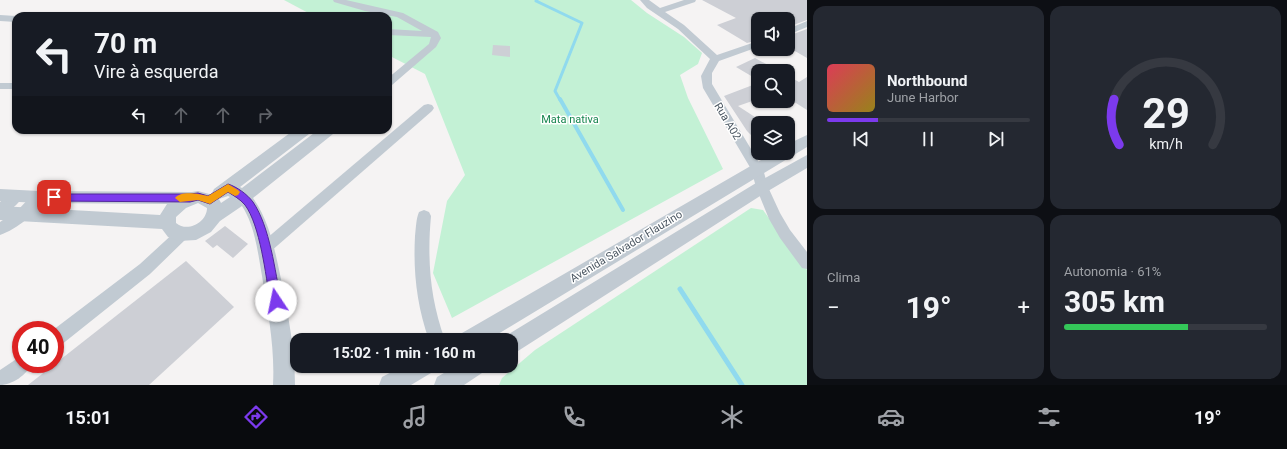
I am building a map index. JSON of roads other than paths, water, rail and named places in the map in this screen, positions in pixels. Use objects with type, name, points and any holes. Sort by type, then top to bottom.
[{"type":"street","points":[[337,0],[365,8],[388,12]]},
{"type":"street","points":[[644,0],[658,12],[681,27],[715,59],[751,46]]},
{"type":"street","points":[[658,12],[692,0]]},
{"type":"street","points":[[392,13],[400,14],[435,34]]},
{"type":"street","points":[[0,18],[12,19]]},
{"type":"street","points":[[795,29],[807,24]]},
{"type":"street","points":[[392,32],[435,34]]},
{"type":"street","points":[[392,80],[433,44],[436,38],[435,34]]},
{"type":"street","name":"Rua A02","points":[[715,59],[705,74],[705,82],[757,169],[762,187],[774,215],[785,234],[807,263]]},
{"type":"street","points":[[0,86],[12,86]]},
{"type":"street","points":[[266,248],[428,108]]},
{"type":"street","points":[[300,134],[235,192],[207,226],[202,230],[195,232],[182,234],[176,232],[168,224],[149,220],[23,214],[0,211],[8,195],[40,197],[198,197],[210,200],[235,192],[322,134]]},
{"type":"street","points":[[795,147],[807,140]]},
{"type":"street","name":"Avenida Salvador Flauzino","points":[[480,333],[773,160]]},
{"type":"street","name":"Avenida Salvador Flauzino","points":[[518,340],[762,187],[807,161]]},
{"type":"street","points":[[235,192],[250,204],[266,248],[278,314],[285,373],[284,385]]},
{"type":"street","points":[[0,229],[23,214],[40,197]]},
{"type":"street","points":[[168,224],[168,217],[171,211],[176,206],[190,198]]},
{"type":"street","points":[[210,200],[215,208],[214,216]]},
{"type":"street","points":[[424,216],[420,257],[423,297],[434,333]]},
{"type":"street","points":[[64,332],[144,269],[182,234]]},
{"type":"street","points":[[0,382],[12,373]]},
{"type":"street","points":[[390,385],[411,373]]},
{"type":"street","points":[[445,385],[464,373]]},
{"type":"waterway","points":[[537,0],[536,1],[582,23],[555,91],[560,100]]},
{"type":"waterway","points":[[560,99],[623,210]]},
{"type":"waterway","points":[[680,289],[742,385]]},
{"type":"park label","name":"Mata nativa","points":[[570,119]]}]
